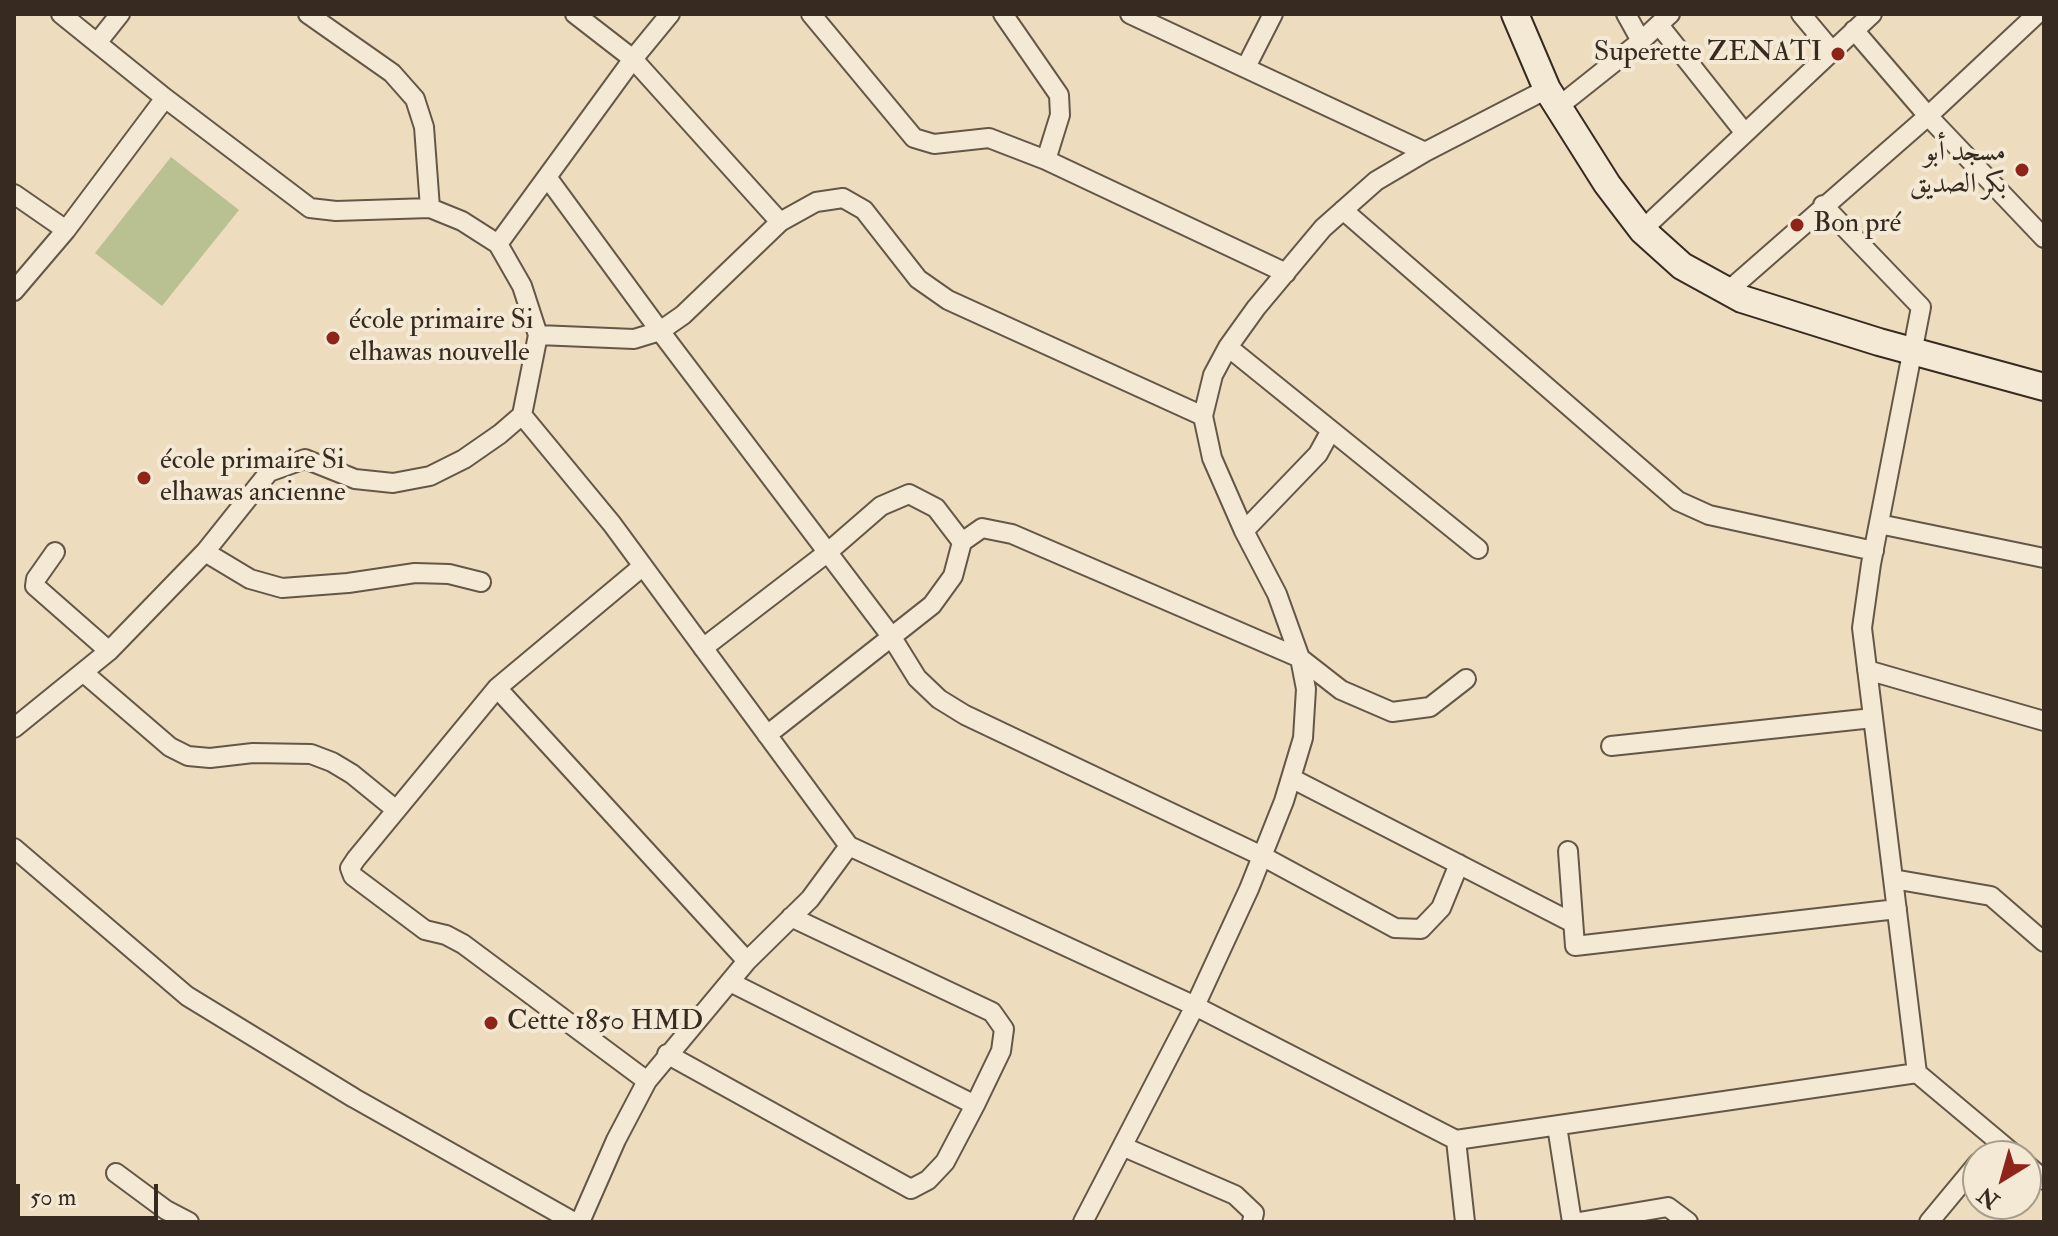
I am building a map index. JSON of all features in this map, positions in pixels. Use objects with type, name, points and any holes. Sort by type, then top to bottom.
[{"type":"street","points":[[14,728],[109,651],[205,552],[269,472],[305,459],[355,479],[393,483],[430,476],[464,459],[522,415],[538,335],[522,286],[498,244],[462,221],[430,208],[336,211],[310,208],[61,14]]},
{"type":"street","points":[[97,43],[120,14]]},
{"type":"street","points":[[308,14],[392,73],[415,99],[424,127],[430,208]]},
{"type":"street","points":[[575,14],[633,59],[780,222]]},
{"type":"street","points":[[498,244],[633,59],[670,14]]},
{"type":"street","points":[[811,14],[914,138],[934,144],[989,138],[1046,160],[1286,273]]},
{"type":"street","points":[[1003,14],[1059,95],[1060,115],[1046,160]]},
{"type":"street","points":[[1130,14],[1425,152]]},
{"type":"street","points":[[1246,67],[1273,14]]},
{"type":"street","points":[[1515,14],[1553,98],[1607,184],[1642,230],[1682,266],[1755,303],[2044,387]]},
{"type":"street","points":[[1626,14],[1641,41]]},
{"type":"street","points":[[1801,14],[1832,51]]},
{"type":"street","points":[[1642,230],[1872,14]]},
{"type":"street","points":[[1728,291],[1928,116],[2037,14]]},
{"type":"street","points":[[1091,1219],[1195,1006],[1262,856],[1303,738],[1306,689],[1300,658],[1277,594],[1244,531],[1212,458],[1203,416],[1213,375],[1228,347],[1323,228],[1376,181],[1425,152],[1553,98],[1641,41],[1664,19],[1744,132]]},
{"type":"street","points":[[1854,30],[1928,116],[2044,238]]},
{"type":"street","points":[[14,291],[66,230],[165,98]]},
{"type":"street","points":[[547,177],[891,636],[917,678],[939,699],[965,715],[1262,856],[1395,928],[1421,929],[1441,908],[1459,864]]},
{"type":"street","points":[[14,194],[66,230]]},
{"type":"street","points":[[538,335],[634,339],[660,331],[683,315],[780,222],[816,202],[843,198],[864,210],[918,279],[948,300],[1203,416]]},
{"type":"street","points":[[1823,205],[1921,307],[1862,628],[1917,1073],[1997,1139]]},
{"type":"street","points":[[1343,210],[1678,501],[1709,515],[1874,551]]},
{"type":"street","points":[[1228,347],[1478,549]]},
{"type":"street","points":[[522,415],[612,524],[849,846],[1195,1006],[1456,1140],[1917,1073]]},
{"type":"street","points":[[1244,531],[1318,454],[1330,432]]},
{"type":"street","points":[[703,648],[828,552],[881,506],[909,494],[936,508],[962,542]]},
{"type":"street","points":[[1879,524],[2044,558]]},
{"type":"street","points":[[767,735],[932,605],[953,576],[962,542],[982,528],[1012,534],[1300,658],[1341,690],[1392,712],[1430,707],[1466,679]]},
{"type":"street","points":[[55,552],[36,579],[35,586],[109,651]]},
{"type":"street","points":[[205,552],[250,579],[282,588],[348,583],[415,573],[449,574],[481,582]]},
{"type":"street","points":[[643,566],[497,688],[395,809],[350,868],[353,876],[425,930],[446,935],[463,944],[647,1081]]},
{"type":"street","points":[[1867,670],[2044,721]]},
{"type":"street","points":[[84,673],[170,747],[188,756],[311,754],[352,774],[395,809]]},
{"type":"street","points":[[497,688],[747,961]]},
{"type":"street","points":[[1611,746],[1873,718]]},
{"type":"street","points":[[1291,778],[1573,923]]},
{"type":"street","points":[[580,1222],[616,1140],[647,1081],[747,961],[810,899],[849,846]]},
{"type":"street","points":[[14,848],[187,996],[354,1098],[574,1222]]},
{"type":"street","points":[[1568,851],[1575,946],[1897,909]]},
{"type":"street","points":[[1893,879],[1991,896],[2044,942]]},
{"type":"street","points":[[667,1054],[911,1189],[928,1180],[945,1162],[1001,1051],[1004,1029],[992,1012],[791,917]]},
{"type":"street","points":[[730,982],[975,1105]]},
{"type":"street","points":[[1557,1126],[1572,1222]]},
{"type":"street","points":[[1456,1140],[1465,1222]]},
{"type":"street","points":[[1124,1147],[1235,1195],[1254,1213],[1252,1222]]},
{"type":"street","points":[[116,1173],[166,1210],[189,1222]]},
{"type":"street","points":[[1929,1222],[1962,1182]]},
{"type":"street","points":[[1579,1222],[1668,1207],[1688,1222]]},
{"type":"green space","points":[[171,157],[239,210],[162,306],[95,253]]},
{"type":"place","name":"Superette ZENATI","points":[[1838,54]]},
{"type":"place","name":"مسجد أبو بكر الصديق","points":[[2022,170]]},
{"type":"place","name":"Bon pré","points":[[1797,225]]},
{"type":"place","name":"école primaire Si elhawas nouvelle","points":[[333,338]]},
{"type":"place","name":"école primaire Si elhawas ancienne","points":[[144,478]]},
{"type":"place","name":"Cette 1850 HMD","points":[[491,1023]]}]
